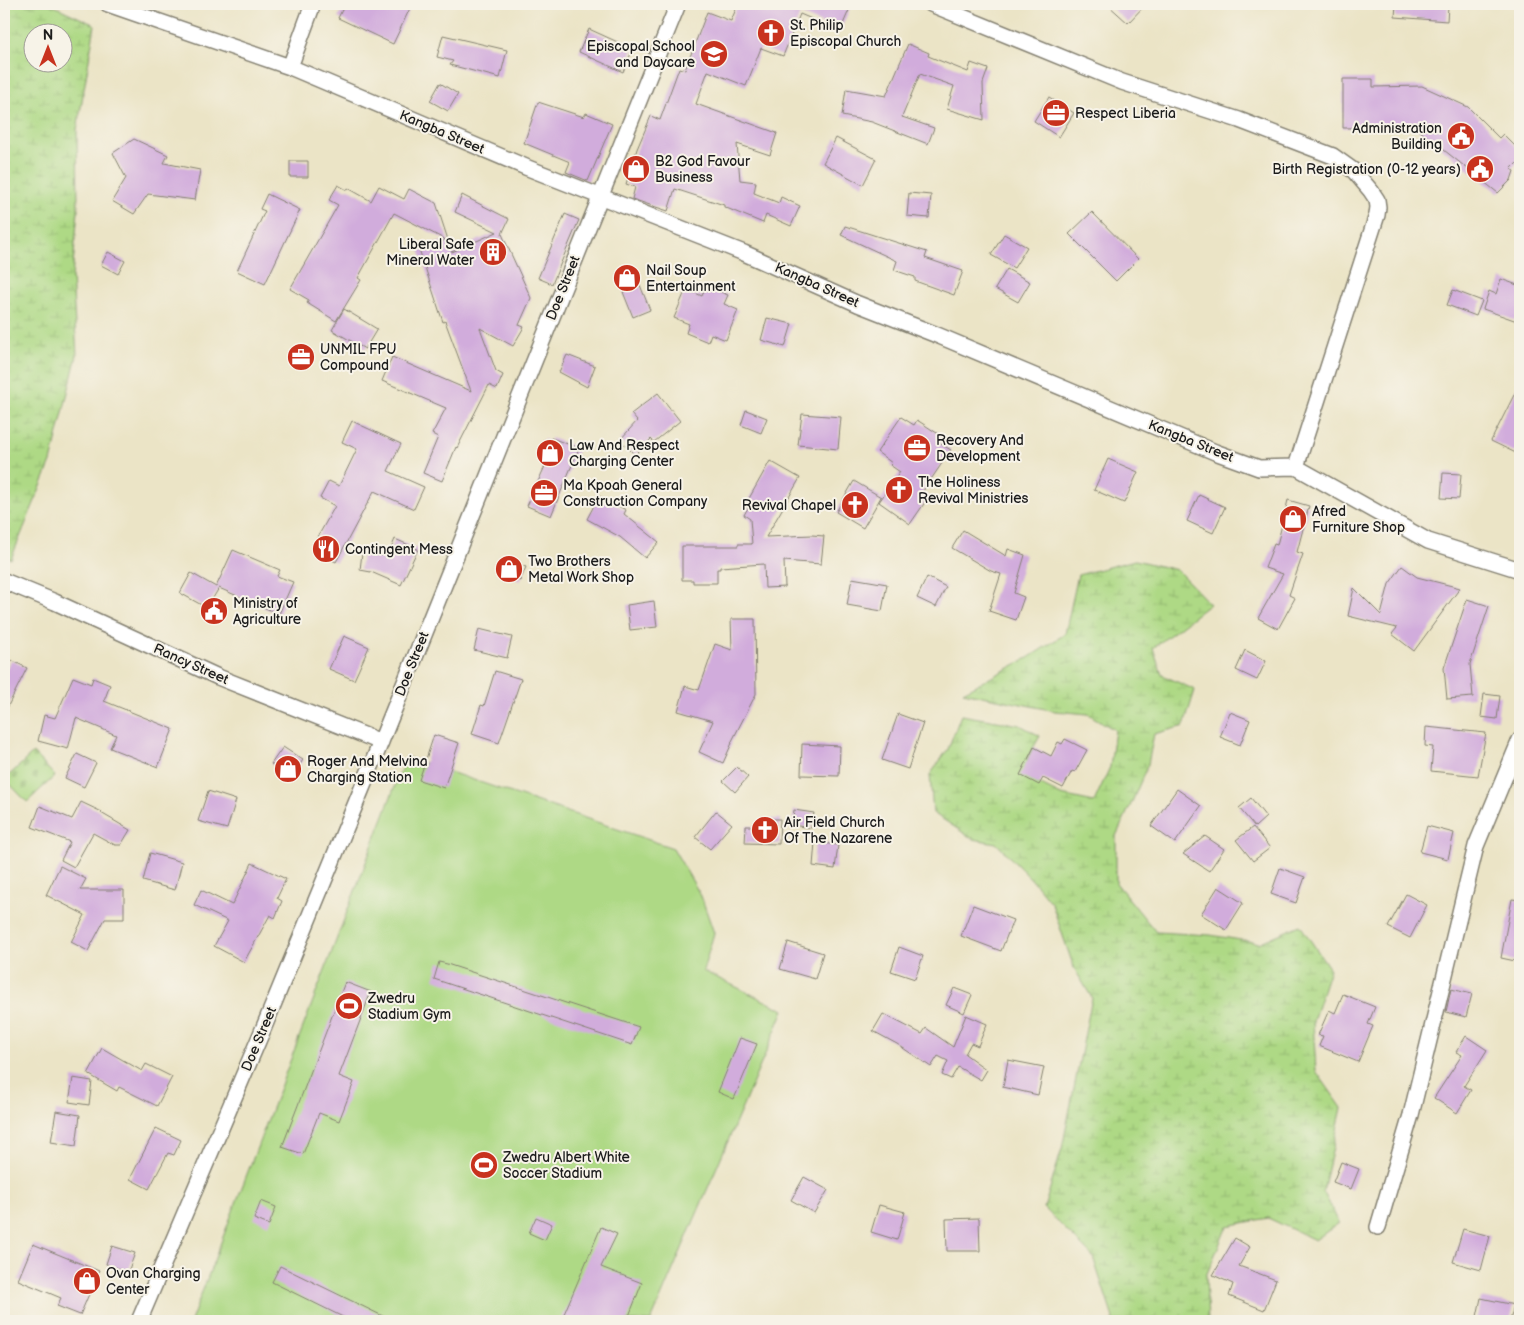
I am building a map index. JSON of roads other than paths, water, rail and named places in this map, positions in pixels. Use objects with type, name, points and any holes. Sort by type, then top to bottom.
[{"type":"street","name":"Kangba Street","points":[[108,4],[290,67],[528,168],[744,253],[858,304],[1215,452],[1259,468],[1296,467]]},
{"type":"street","points":[[290,67],[313,4]]},
{"type":"street","name":"Doe Street","points":[[139,1321],[264,1027],[678,4]]},
{"type":"street","points":[[931,4],[1122,82],[1239,120],[1333,156],[1354,171],[1377,200],[1377,215],[1296,467],[1428,541],[1520,570]]},
{"type":"street","name":"Rancy Street","points":[[4,581],[55,602],[218,677],[380,742]]},
{"type":"street","points":[[1378,1227],[1411,1115],[1476,846],[1520,740]]},
{"type":"place","name":"St. Philip Episcopal Church","points":[[771,33]]},
{"type":"place","name":"Episcopal School and Daycare","points":[[714,54]]},
{"type":"place","name":"Respect Liberia","points":[[1056,113]]},
{"type":"place","name":"Administration Building","points":[[1461,136]]},
{"type":"place","name":"B2 God Favour Business","points":[[636,169]]},
{"type":"place","name":"Birth Registration (0-12 years)","points":[[1480,169]]},
{"type":"place","name":"Liberal Safe Mineral Water","points":[[493,252]]},
{"type":"place","name":"Nail Soup Entertainment","points":[[627,278]]},
{"type":"place","name":"UNMIL FPU Compound","points":[[301,357]]},
{"type":"place","name":"Recovery And Development","points":[[917,448]]},
{"type":"place","name":"Law And Respect Charging Center","points":[[550,453]]},
{"type":"place","name":"The Holiness Revival Ministries","points":[[899,490]]},
{"type":"place","name":"Ma Kpoah General Construction Company","points":[[544,493]]},
{"type":"place","name":"Revival Chapel","points":[[855,505]]},
{"type":"place","name":"Afred Furniture Shop","points":[[1293,519]]},
{"type":"place","name":"Contingent Mess","points":[[326,549]]},
{"type":"place","name":"Two Brothers Metal Work Shop","points":[[509,569]]},
{"type":"place","name":"Ministry of Agriculture","points":[[214,611]]},
{"type":"place","name":"Roger And Melvina Charging Station","points":[[288,769]]},
{"type":"place","name":"Air Field Church Of The Nazarene","points":[[765,830]]},
{"type":"place","name":"Zwedru Stadium Gym","points":[[349,1006]]},
{"type":"place","name":"Zwedru Albert White Soccer Stadium","points":[[484,1165]]},
{"type":"place","name":"Ovan Charging Center","points":[[87,1281]]}]
